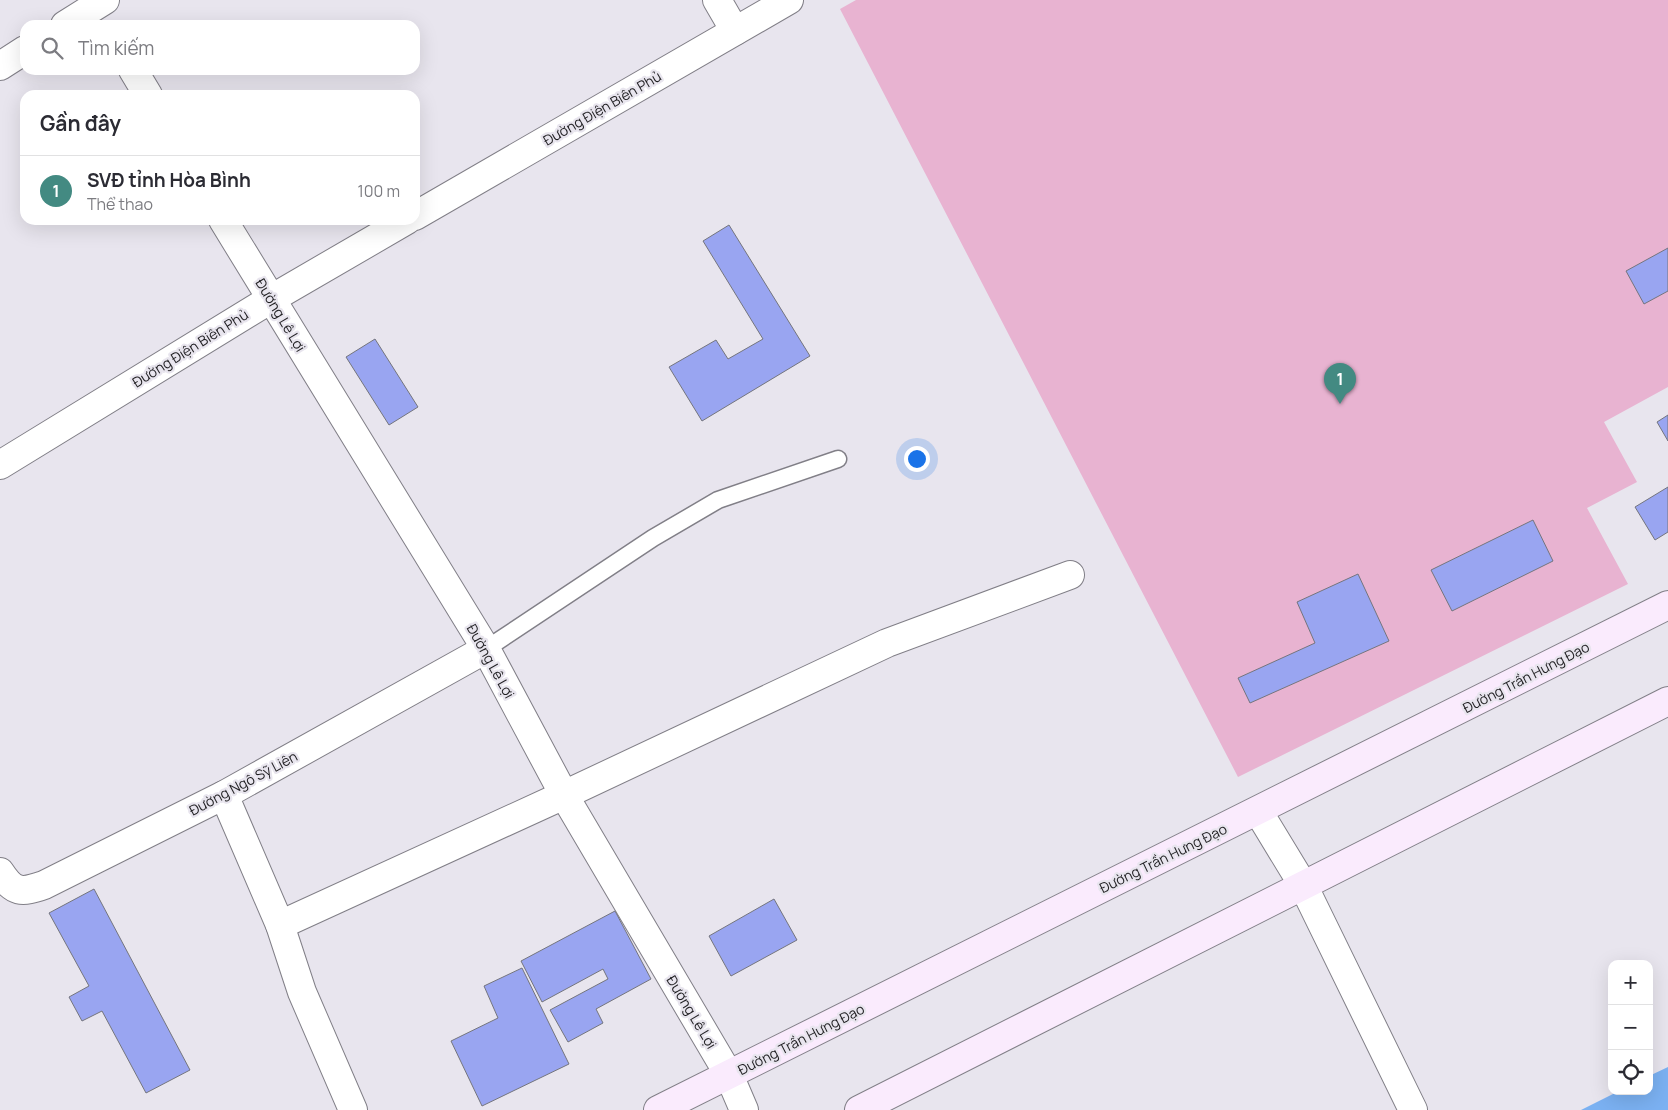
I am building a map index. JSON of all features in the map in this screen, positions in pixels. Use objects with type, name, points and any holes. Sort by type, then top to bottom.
[{"type":"main road","name":"Đường Trần Hưng Đạo","points":[[658,1110],[1668,605]]},
{"type":"main road","points":[[858,1110],[1668,701]]},
{"type":"street","points":[[717,0],[735,31]]},
{"type":"street","name":"Đường Điện Biên Phủ","points":[[420,213],[789,0]]},
{"type":"street","points":[[75,20],[99,8]]},
{"type":"street","points":[[0,66],[20,53]]},
{"type":"street","points":[[136,75],[145,90]]},
{"type":"street","name":"Đường Lê Lợi","points":[[226,225],[486,648],[564,795],[729,1075],[744,1110]]},
{"type":"street","name":"Đường Điện Biên Phủ","points":[[0,465],[271,299],[398,225]]},
{"type":"street","points":[[280,925],[564,795],[887,643],[1070,575]]},
{"type":"street","name":"Đường Ngô Sỹ Liên","points":[[0,872],[8,884],[17,890],[26,891],[44,885],[224,795],[486,648]]},
{"type":"street","points":[[224,795],[280,925],[302,992],[353,1110]]},
{"type":"street","points":[[1258,811],[1303,885],[1413,1110]]},
{"type":"lane","points":[[486,648],[653,538],[718,500],[838,460]]},
{"type":"shaded area","points":[[856,0],[1668,0],[1668,387],[1604,422],[1637,482],[1587,508],[1628,584],[1238,777],[840,9]]},
{"type":"water","points":[[1668,1067],[1668,1110],[1581,1110],[1611,1095],[1653,1095],[1653,1074]]},
{"type":"building","points":[[729,225],[810,356],[702,421],[669,367],[716,340],[728,359],[763,339],[703,241]]},
{"type":"building","points":[[1668,248],[1668,291],[1644,304],[1626,271]]},
{"type":"building","points":[[375,339],[418,407],[389,425],[346,357]]},
{"type":"building","points":[[1668,415],[1668,441],[1657,422]]},
{"type":"building","points":[[1668,487],[1668,532],[1655,540],[1635,507]]},
{"type":"building","points":[[1533,520],[1553,561],[1452,611],[1431,570]]},
{"type":"building","points":[[1358,574],[1389,641],[1250,703],[1238,678],[1315,643],[1297,602]]},
{"type":"building","points":[[94,889],[190,1070],[146,1093],[102,1011],[82,1021],[69,997],[89,986],[49,913]]},
{"type":"building","points":[[774,899],[797,940],[731,976],[709,936]]},
{"type":"building","points":[[615,911],[651,979],[596,1009],[603,1023],[568,1042],[550,1010],[608,979],[603,969],[542,1002],[521,961]]},
{"type":"building","points":[[522,968],[569,1064],[482,1106],[451,1041],[498,1018],[484,986]]},
{"type":"place","name":"SVĐ tỉnh Hòa Bình","points":[[1340,404]]}]
